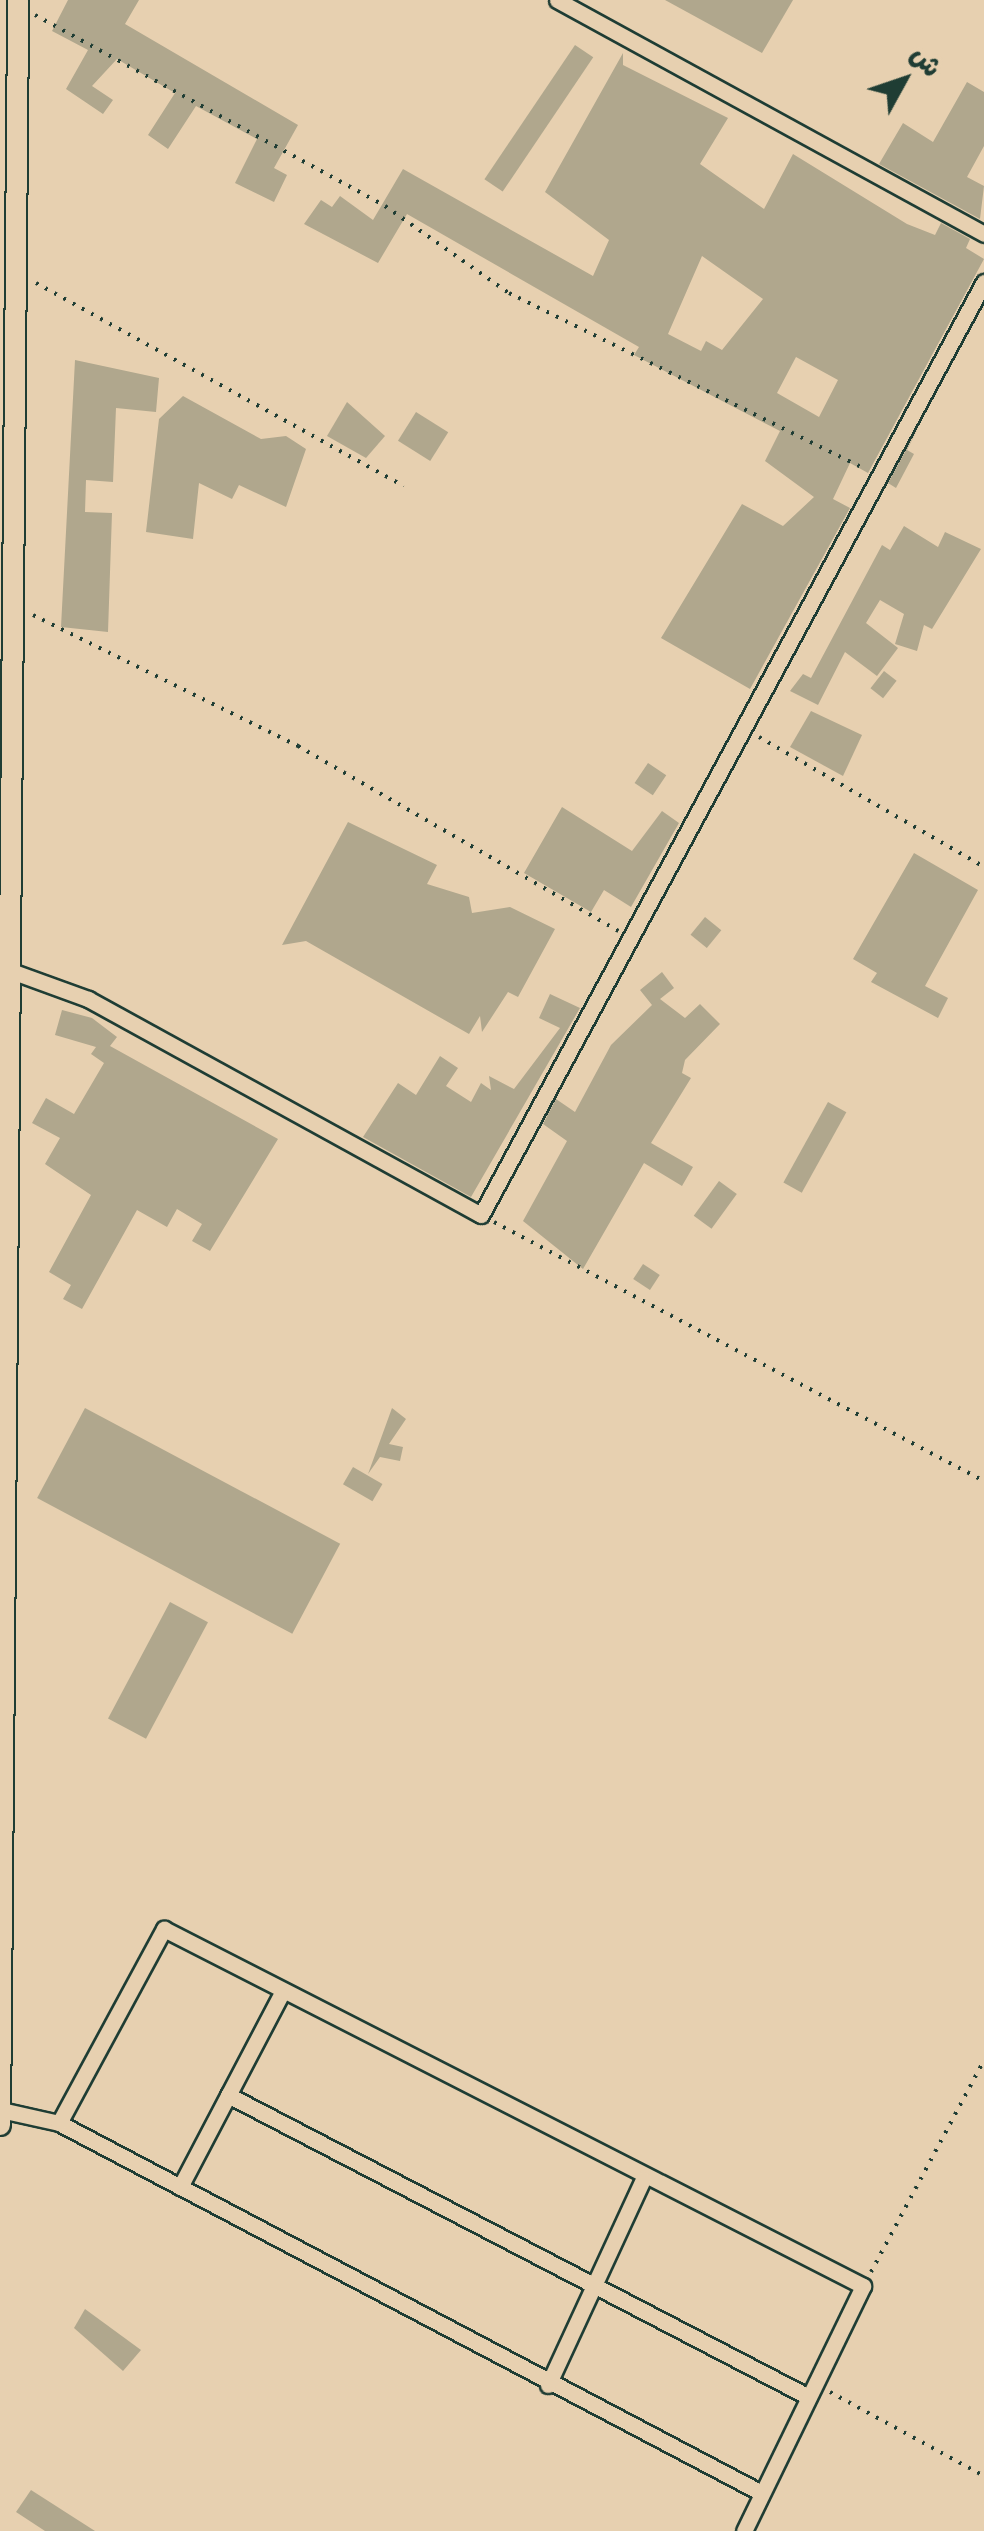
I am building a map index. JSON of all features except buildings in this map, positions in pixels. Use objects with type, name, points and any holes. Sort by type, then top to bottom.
[{"type":"main road","points":[[0,2125],[1,1741],[16,606],[8,276],[18,3]]},
{"type":"street","points":[[557,0],[984,234]]},
{"type":"street","points":[[14,972],[88,998],[481,1215],[627,936],[746,730],[878,475],[984,282]]},
{"type":"street","points":[[59,2122],[164,1929],[643,2178],[863,2286],[758,2491],[744,2531]]},
{"type":"street","points":[[180,2187],[284,1991]]},
{"type":"street","points":[[228,2095],[808,2396]]},
{"type":"street","points":[[0,2110],[59,2122],[548,2385],[758,2491]]},
{"type":"street","points":[[548,2385],[643,2178]]},
{"type":"path","points":[[18,3],[385,206],[509,293],[878,475]]},
{"type":"path","points":[[8,276],[248,392],[404,486]]},
{"type":"path","points":[[16,606],[298,746],[627,936]]},
{"type":"path","points":[[746,730],[984,867]]},
{"type":"path","points":[[481,1215],[984,1481]]},
{"type":"path","points":[[863,2286],[984,2060]]},
{"type":"path","points":[[808,2396],[820,2387],[984,2476]]}]
